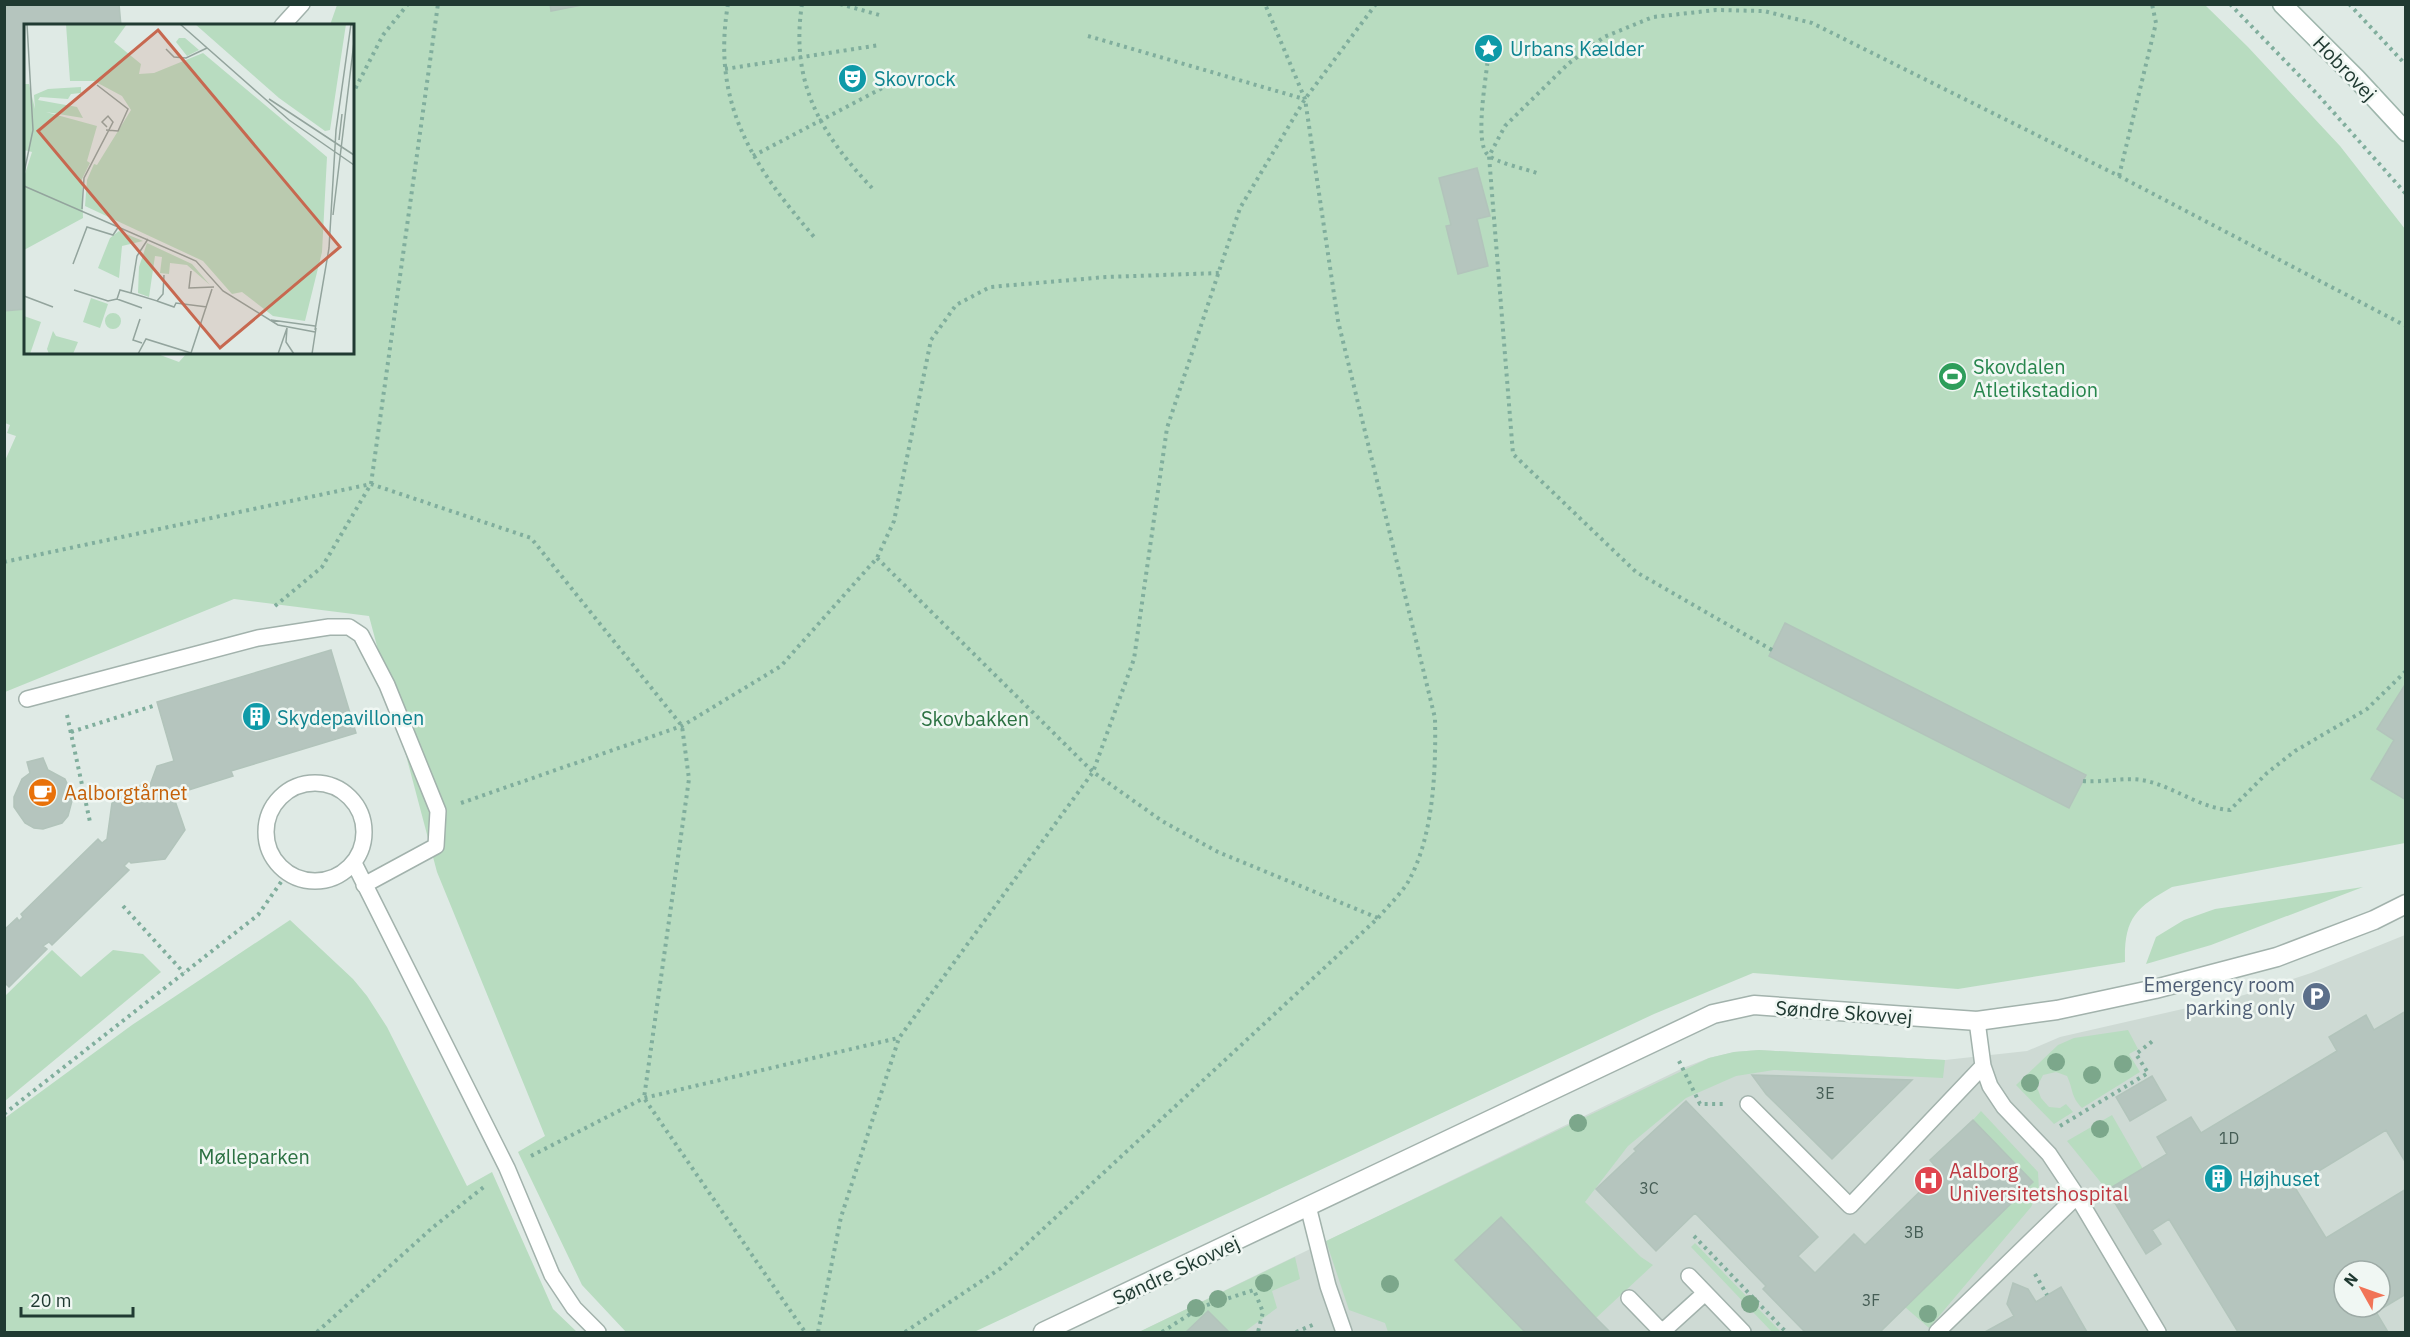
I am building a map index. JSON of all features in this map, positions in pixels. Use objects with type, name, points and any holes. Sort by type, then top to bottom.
[{"type":"street","name":"Hobrovej","points":[[2282,4],[2406,132]]},
{"type":"street","name":"Søndre Skovvej","points":[[1043,1332],[1065,1328],[1308,1206],[1713,1014],[1754,1005],[1977,1021],[2068,1008],[2155,989],[2277,957],[2374,920],[2406,904]]},
{"type":"lane","points":[[284,24],[302,4]]},
{"type":"lane","points":[[27,699],[258,638],[329,627],[349,627],[361,635],[387,685],[438,811],[436,846],[364,885]]},
{"type":"lane","points":[[322,783],[338,788],[351,797],[360,811],[365,828],[363,845],[354,863],[341,874],[324,880],[300,878],[288,872],[276,861],[266,832],[271,811],[281,797],[302,784],[322,783]]},
{"type":"lane","points":[[354,863],[507,1168],[552,1275],[574,1308],[598,1332]]},
{"type":"lane","points":[[1977,1021],[1983,1066],[1990,1086],[2004,1107],[2049,1154],[2077,1196],[2158,1332]]},
{"type":"lane","points":[[1748,1104],[1850,1206],[1983,1066]]},
{"type":"lane","points":[[1937,1332],[2077,1196]]},
{"type":"lane","points":[[1308,1206],[1328,1286],[1344,1332]]},
{"type":"lane","points":[[1689,1276],[1743,1332]]},
{"type":"lane","points":[[1629,1298],[1662,1332],[1705,1293]]},
{"type":"path","points":[[354,90],[383,34],[408,4]]},
{"type":"path","points":[[258,638],[267,613],[322,567],[371,484],[438,4]]},
{"type":"path","points":[[728,4],[724,42],[725,69],[742,135],[782,200],[815,238]]},
{"type":"path","points":[[802,4],[799,33],[800,57],[809,94],[819,121],[836,148],[872,188]]},
{"type":"path","points":[[840,4],[883,16]]},
{"type":"path","points":[[904,1332],[1001,1268],[1378,918],[1408,882],[1425,837],[1436,769],[1436,718],[1338,321],[1305,99],[1264,4]]},
{"type":"path","points":[[818,1332],[841,1217],[899,1038],[1093,772],[1134,659],[1167,428],[1240,208],[1305,99],[1376,4]]},
{"type":"path","points":[[1716,4],[1716,10]]},
{"type":"path","points":[[2119,176],[2156,23],[2152,4]]},
{"type":"path","points":[[2230,4],[2319,96],[2406,194]]},
{"type":"path","points":[[2349,4],[2406,65]]},
{"type":"path","points":[[1489,156],[1505,126],[1568,64],[1604,37],[1653,17],[1716,10],[1764,11],[1812,23],[2119,176],[2406,326]]},
{"type":"path","points":[[1088,36],[1305,99]]},
{"type":"path","points":[[725,69],[880,45]]},
{"type":"path","points":[[1489,48],[1482,116],[1483,147],[1489,156],[1513,454],[1636,572],[1772,650]]},
{"type":"path","points":[[753,156],[890,84]]},
{"type":"path","points":[[1489,156],[1537,173]]},
{"type":"path","points":[[438,811],[682,726],[781,666],[877,558],[894,521],[931,340],[956,305],[990,287],[1106,277],[1219,273]]},
{"type":"path","points":[[4,562],[371,484],[531,538],[682,726],[689,779],[644,1098],[805,1332]]},
{"type":"path","points":[[877,558],[1093,772],[1162,821],[1218,852],[1378,918]]},
{"type":"path","points":[[2083,781],[2093,782],[2118,778],[2144,780],[2216,809],[2230,810],[2268,773],[2295,751],[2367,709],[2406,671]]},
{"type":"path","points":[[90,822],[71,732],[153,706]]},
{"type":"path","points":[[4,1114],[258,915],[288,872]]},
{"type":"path","points":[[123,906],[184,973]]},
{"type":"path","points":[[1666,1036],[1700,1104]]},
{"type":"path","points":[[317,1332],[432,1228],[507,1168],[644,1098],[899,1038]]},
{"type":"path","points":[[2036,1141],[2148,1073],[2136,1054],[2154,1040]]},
{"type":"path","points":[[1694,1236],[1786,1332]]},
{"type":"path","points":[[1162,1332],[1201,1307],[1254,1290],[1263,1312],[1258,1332]]},
{"type":"shaded area","name":"Aalborg Universitetshospital","points":[[2405,935],[2405,1332],[1139,1332],[1683,1068],[1709,1058],[1734,1052],[1759,1050],[1945,1060],[2027,1051],[2060,1037],[2244,995],[2311,973]]},
{"type":"green space","name":"Skovbakken","points":[[337,5],[2205,5],[2248,47],[2340,146],[2405,229],[2405,843],[2172,887],[2149,902],[2134,916],[2127,935],[2125,962],[1958,989],[1753,973],[1654,1014],[974,1332],[626,1332],[582,1285],[518,1152],[545,1136],[437,872],[369,616],[234,599],[5,692],[4,463],[16,436],[7,433],[10,425],[5,423],[4,311],[24,309],[24,354],[158,354],[179,362],[186,354],[354,354],[354,24],[330,24]]},
{"type":"green space","points":[[2363,887],[2211,945],[2146,964],[2156,937],[2184,920],[2215,909]]},
{"type":"green space","name":"Mølleparken","points":[[290,920],[353,979],[367,996],[387,1027],[467,1186],[492,1172],[553,1309],[577,1332],[5,1332],[5,1118],[132,1025]]},
{"type":"green space","points":[[52,950],[81,977],[113,950],[143,954],[161,972],[5,1101],[5,996]]},
{"type":"green space","points":[[2128,1030],[2138,1049],[2129,1054],[2140,1072],[2082,1108],[2074,1096],[2067,1076],[2056,1072],[2043,1075],[2037,1087],[2041,1098],[2049,1107],[2060,1108],[2066,1104],[2073,1112],[2054,1124],[2016,1085],[2058,1045],[2074,1038]]},
{"type":"green space","points":[[1759,1050],[1945,1060],[1943,1078],[1774,1070],[1736,1076],[1686,1098],[1628,1146],[1585,1202],[1641,1257],[1653,1265],[1596,1318],[1501,1217],[1455,1260],[1525,1332],[1388,1332],[1385,1323],[1349,1310],[1326,1241],[1709,1058],[1734,1052]]},
{"type":"green space","points":[[1981,1111],[2038,1172],[2039,1190],[2031,1207],[1929,1328],[1905,1307],[2033,1182],[1973,1120]]},
{"type":"green space","points":[[2112,1115],[2143,1169],[2107,1190],[2067,1141]]},
{"type":"green space","points":[[1695,1243],[1781,1332],[1772,1332],[1691,1247]]},
{"type":"green space","points":[[1295,1257],[1300,1279],[1272,1291],[1277,1308],[1244,1332],[1139,1332]]},
{"type":"building","points":[[4,4],[119,4],[121,24],[24,24],[24,309],[4,311]]},
{"type":"building","points":[[550,4],[587,4],[551,11]]},
{"type":"building","points":[[1477,168],[1490,216],[1477,219],[1488,266],[1458,274],[1446,226],[1451,225],[1439,178]]},
{"type":"building","points":[[1785,623],[2086,775],[2069,808],[1769,656]]},
{"type":"building","name":"Skydepavillonen","points":[[331,650],[356,733],[231,771],[233,776],[173,795],[150,785],[157,766],[174,761],[157,702]]},
{"type":"building","points":[[2406,683],[2406,800],[2371,779],[2394,740],[2377,729]]},
{"type":"building","name":"Aalborgtårnet","points":[[43,758],[48,770],[65,779],[73,797],[68,816],[62,823],[43,829],[34,828],[25,823],[14,807],[14,797],[22,779],[30,773],[27,762]]},
{"type":"building","points":[[144,783],[173,795],[185,830],[165,859],[131,863],[129,861],[124,866],[129,870],[52,945],[49,942],[43,946],[47,949],[9,987],[4,982],[4,930],[17,918],[19,921],[23,917],[21,914],[98,839],[102,843],[107,839],[112,803]]},
{"type":"building","name":"Højhuset","points":[[2406,1011],[2406,1163],[2386,1130],[2294,1186],[2326,1238],[2406,1189],[2406,1294],[2392,1302],[2392,1259],[2332,1259],[2332,1319],[2380,1319],[2388,1332],[2238,1332],[2169,1219],[2152,1230],[2161,1244],[2146,1254],[2107,1190],[2167,1154],[2157,1137],[2191,1117],[2201,1133],[2337,1051],[2329,1037],[2366,1015],[2374,1030]]},
{"type":"building","points":[[1752,1075],[1912,1080],[1832,1159],[1766,1094]]},
{"type":"building","points":[[2152,1076],[2166,1100],[2130,1121],[2116,1097]]},
{"type":"building","points":[[1686,1101],[1818,1237],[1798,1256],[1815,1273],[1854,1234],[1865,1245],[1940,1172],[1930,1160],[1973,1120],[2033,1182],[1880,1332],[1805,1332],[1763,1289],[1766,1286],[1695,1213],[1656,1251],[1596,1189],[1636,1151],[1634,1149]]},
{"type":"building","points":[[1501,1217],[1610,1332],[1525,1332],[1455,1260]]},
{"type":"building","points":[[2013,1283],[2028,1289],[2036,1302],[2061,1287],[2087,1332],[1985,1332],[2014,1316],[2007,1304]]},
{"type":"building","points":[[1208,1311],[1229,1332],[1186,1332]]},
{"type":"place","name":"Urbans Kælder","points":[[1489,48]]},
{"type":"place","name":"Skovrock","points":[[853,78]]},
{"type":"place","name":"Skovdalen Atletikstadion","points":[[1952,377]]},
{"type":"place","name":"Skydepavillonen","points":[[256,717]]},
{"type":"place","name":"Aalborgtårnet","points":[[43,792]]},
{"type":"place","name":"Emergency room parking only","points":[[2316,996]]},
{"type":"place","name":"Højhuset","points":[[2218,1178]]},
{"type":"place","name":"Aalborg Universitetshospital","points":[[1928,1181]]}]
